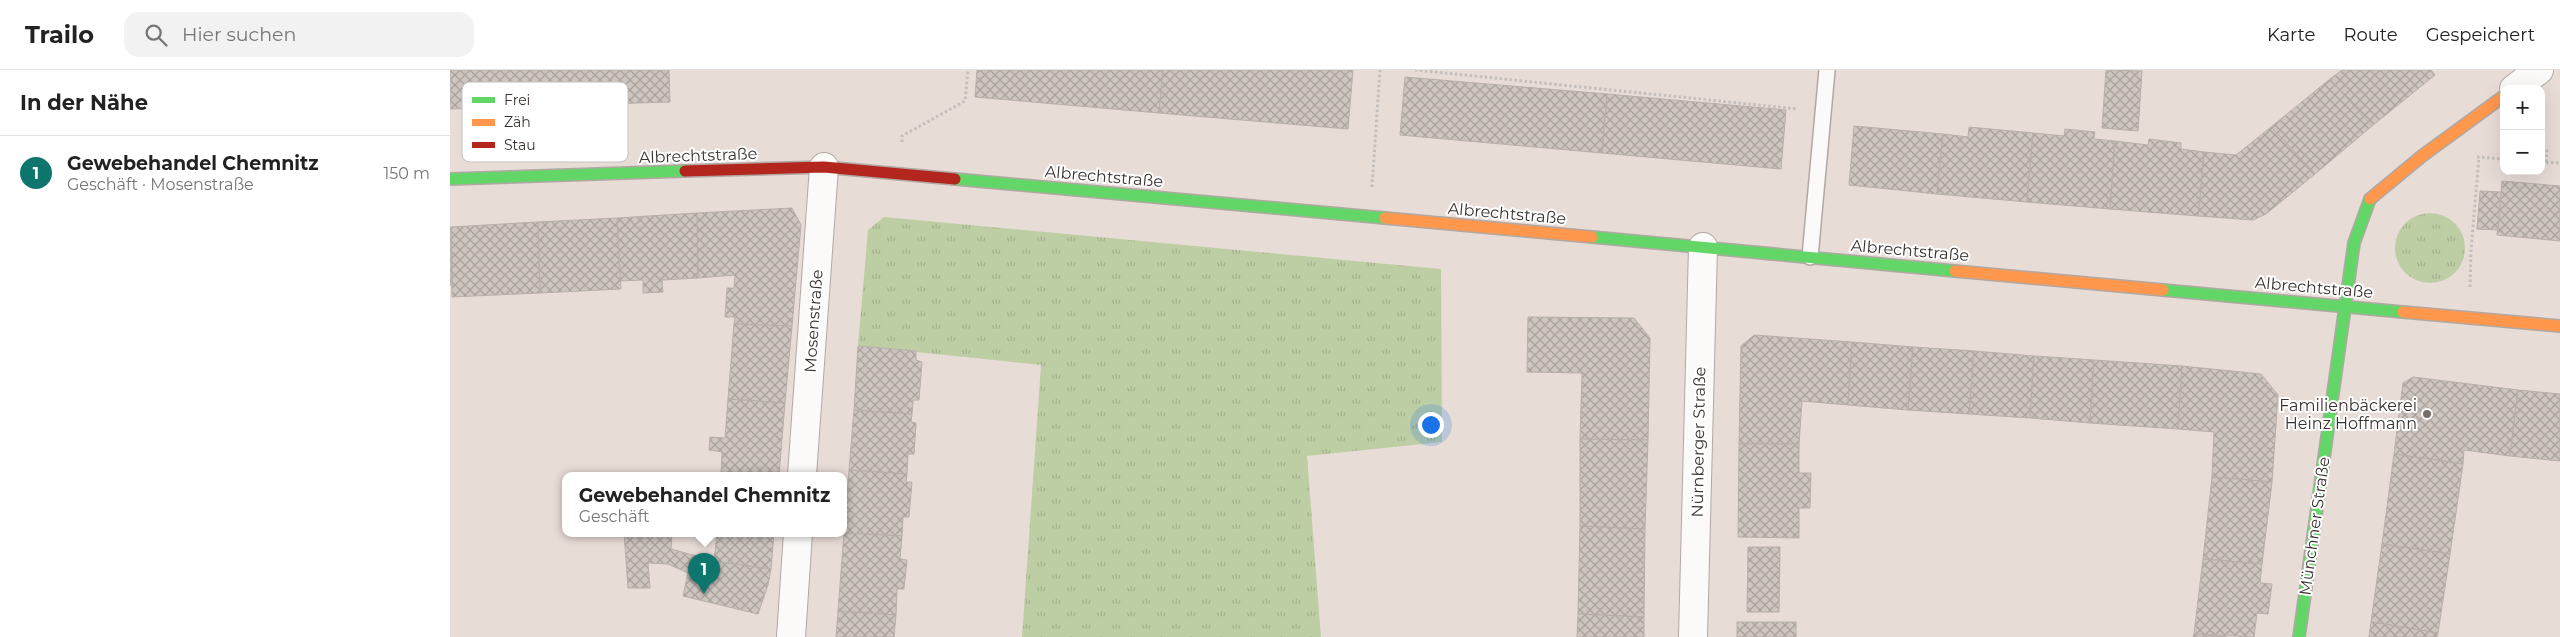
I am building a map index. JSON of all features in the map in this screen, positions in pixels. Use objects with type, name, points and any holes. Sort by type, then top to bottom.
[{"type":"street","points":[[2519,85],[2539,70]]},
{"type":"street","name":"Münchner Straße","points":[[2299,637],[2354,243],[2368,201],[2422,156],[2500,99]]},
{"type":"street","name":"Albrechtstraße","points":[[450,179],[824,167],[2560,326]]},
{"type":"street","name":"Mosenstraße","points":[[802,472],[824,167]]},
{"type":"street","name":"Nürnberger Straße","points":[[1693,637],[1703,247]]},
{"type":"street","points":[[790,637],[798,537]]},
{"type":"lane","points":[[1810,257],[1827,70]]},
{"type":"path","points":[[915,128],[965,101],[968,70]]},
{"type":"path","points":[[1369,217],[1380,70]]},
{"type":"path","points":[[1415,70],[1824,112]]},
{"type":"path","points":[[2545,155],[2547,148]]},
{"type":"path","points":[[2470,288],[2471,250],[2479,157]]},
{"type":"path","points":[[2545,162],[2560,163]]},
{"type":"green space","points":[[2430,213],[2443,216],[2455,223],[2462,235],[2465,248],[2462,261],[2455,273],[2443,280],[2430,283],[2417,280],[2405,273],[2398,261],[2395,248],[2398,235],[2405,223],[2417,216]]},
{"type":"green space","points":[[884,217],[1441,269],[1442,442],[1307,456],[1321,637],[1022,637],[1041,365],[858,346],[868,230]]},
{"type":"building","points":[[450,70],[669,70],[670,102],[628,103],[628,82],[462,82],[462,109],[450,109]]},
{"type":"building","points":[[977,70],[1163,70],[1159,113],[975,97]]},
{"type":"building","points":[[1163,70],[1353,70],[1348,129],[1159,113]]},
{"type":"building","points":[[2106,70],[2142,71],[2138,131],[2102,128]]},
{"type":"building","points":[[2342,70],[2431,70],[2435,75],[2372,126],[2330,79]]},
{"type":"building","points":[[1405,77],[1607,94],[1602,153],[1400,135]]},
{"type":"building","points":[[2330,79],[2372,126],[2315,174],[2271,127]]},
{"type":"building","points":[[1607,94],[1786,110],[1781,169],[1602,153]]},
{"type":"building","points":[[1854,126],[1943,134],[1937,194],[1849,185]]},
{"type":"building","points":[[1969,127],[2033,133],[2027,202],[1937,194],[1943,134],[1968,137]]},
{"type":"building","points":[[2271,127],[2315,174],[2266,214],[2253,220],[2198,216],[2204,152],[2236,155]]},
{"type":"building","points":[[2065,129],[2095,132],[2094,139],[2115,141],[2110,209],[2027,202],[2033,133],[2064,136]]},
{"type":"building","points":[[2149,139],[2181,143],[2181,149],[2204,152],[2198,216],[2110,209],[2115,141],[2148,145]]},
{"type":"building","points":[[2502,181],[2560,186],[2560,241],[2497,235]]},
{"type":"building","points":[[2480,191],[2501,192],[2498,230],[2477,229]]},
{"type":"building","points":[[792,208],[801,225],[792,326],[734,324],[735,317],[725,317],[727,288],[734,288],[735,275],[698,278],[697,213]]},
{"type":"building","points":[[697,213],[698,278],[662,280],[663,292],[643,293],[643,280],[620,281],[617,218]]},
{"type":"building","points":[[617,218],[621,289],[540,293],[538,222]]},
{"type":"building","points":[[538,222],[540,293],[452,297],[451,227]]},
{"type":"building","points":[[450,227],[452,285],[450,285]]},
{"type":"building","points":[[1528,317],[1634,318],[1650,338],[1648,440],[1580,439],[1582,373],[1527,372]]},
{"type":"building","points":[[734,324],[792,326],[785,403],[728,399]]},
{"type":"building","points":[[1754,335],[1852,342],[1848,405],[1802,401],[1799,444],[1739,444],[1741,346]]},
{"type":"building","points":[[1852,342],[1913,347],[1908,410],[1848,405]]},
{"type":"building","points":[[858,346],[916,351],[916,360],[922,362],[919,400],[913,400],[912,414],[854,410]]},
{"type":"building","points":[[1913,347],[1974,351],[1969,414],[1908,410]]},
{"type":"building","points":[[1974,351],[2034,356],[2030,418],[1969,414]]},
{"type":"building","points":[[2034,356],[2094,360],[2090,423],[2030,418]]},
{"type":"building","points":[[2094,360],[2182,366],[2178,429],[2090,423]]},
{"type":"building","points":[[2182,366],[2261,374],[2278,395],[2272,482],[2212,477],[2214,432],[2178,429]]},
{"type":"building","points":[[2413,377],[2518,390],[2510,456],[2464,450],[2463,464],[2394,454],[2403,383]]},
{"type":"building","points":[[2518,390],[2560,394],[2560,461],[2510,456]]},
{"type":"building","points":[[728,399],[785,403],[779,472],[721,472],[722,452],[709,450],[710,437],[725,438]]},
{"type":"building","points":[[854,410],[912,414],[911,422],[916,423],[914,454],[908,454],[907,474],[849,470]]},
{"type":"building","points":[[1580,439],[1648,440],[1645,529],[1580,526]]},
{"type":"building","points":[[1739,444],[1799,444],[1799,473],[1811,473],[1810,508],[1799,508],[1799,538],[1738,537]]},
{"type":"building","points":[[2394,454],[2463,464],[2450,554],[2382,544]]},
{"type":"building","points":[[849,470],[907,474],[906,482],[912,482],[909,517],[903,517],[902,536],[847,533]]},
{"type":"building","points":[[2212,477],[2272,482],[2262,564],[2203,559]]},
{"type":"building","points":[[1580,526],[1645,529],[1644,617],[1578,614]]},
{"type":"building","points":[[847,533],[902,536],[900,559],[907,560],[904,589],[897,589],[896,615],[838,611],[844,537],[847,537]]},
{"type":"building","points":[[624,537],[672,537],[671,549],[714,561],[771,569],[768,585],[758,614],[683,596],[688,573],[668,564],[648,563],[650,588],[628,588]]},
{"type":"building","points":[[717,537],[774,537],[771,569],[714,561]]},
{"type":"building","points":[[2382,544],[2450,554],[2438,633],[2371,622]]},
{"type":"building","points":[[1748,547],[1780,547],[1779,612],[1747,612]]},
{"type":"building","points":[[2203,559],[2262,564],[2260,583],[2272,584],[2268,614],[2257,613],[2254,637],[2194,634]]},
{"type":"building","points":[[838,611],[896,615],[894,637],[836,637]]},
{"type":"building","points":[[1578,614],[1644,617],[1644,637],[1577,637]]},
{"type":"building","points":[[1737,622],[1796,622],[1796,637],[1737,637]]},
{"type":"building","points":[[2371,622],[2438,633],[2437,637],[2369,637]]},
{"type":"building","points":[[2194,634],[2227,637],[2193,637]]},
{"type":"traffic: fast","points":[[450,179],[685,171]]},
{"type":"traffic: fast","points":[[955,179],[1385,218]]},
{"type":"traffic: fast","points":[[2299,637],[2354,243],[2370,199]]},
{"type":"traffic: fast","points":[[1592,237],[1955,271]]},
{"type":"traffic: fast","points":[[2163,290],[2403,312]]},
{"type":"traffic: slow","points":[[2370,199],[2422,156],[2500,99]]},
{"type":"traffic: slow","points":[[1385,218],[1592,237]]},
{"type":"traffic: slow","points":[[1955,271],[2163,290]]},
{"type":"traffic: slow","points":[[2403,312],[2560,326]]},
{"type":"traffic: jam","points":[[685,171],[824,167],[955,179]]},
{"type":"place","name":"Familienbäckerei Heinz Hoffmann","points":[[2427,414]]},
{"type":"place","name":"Gewebehandel Chemnitz","points":[[704,594]]}]
